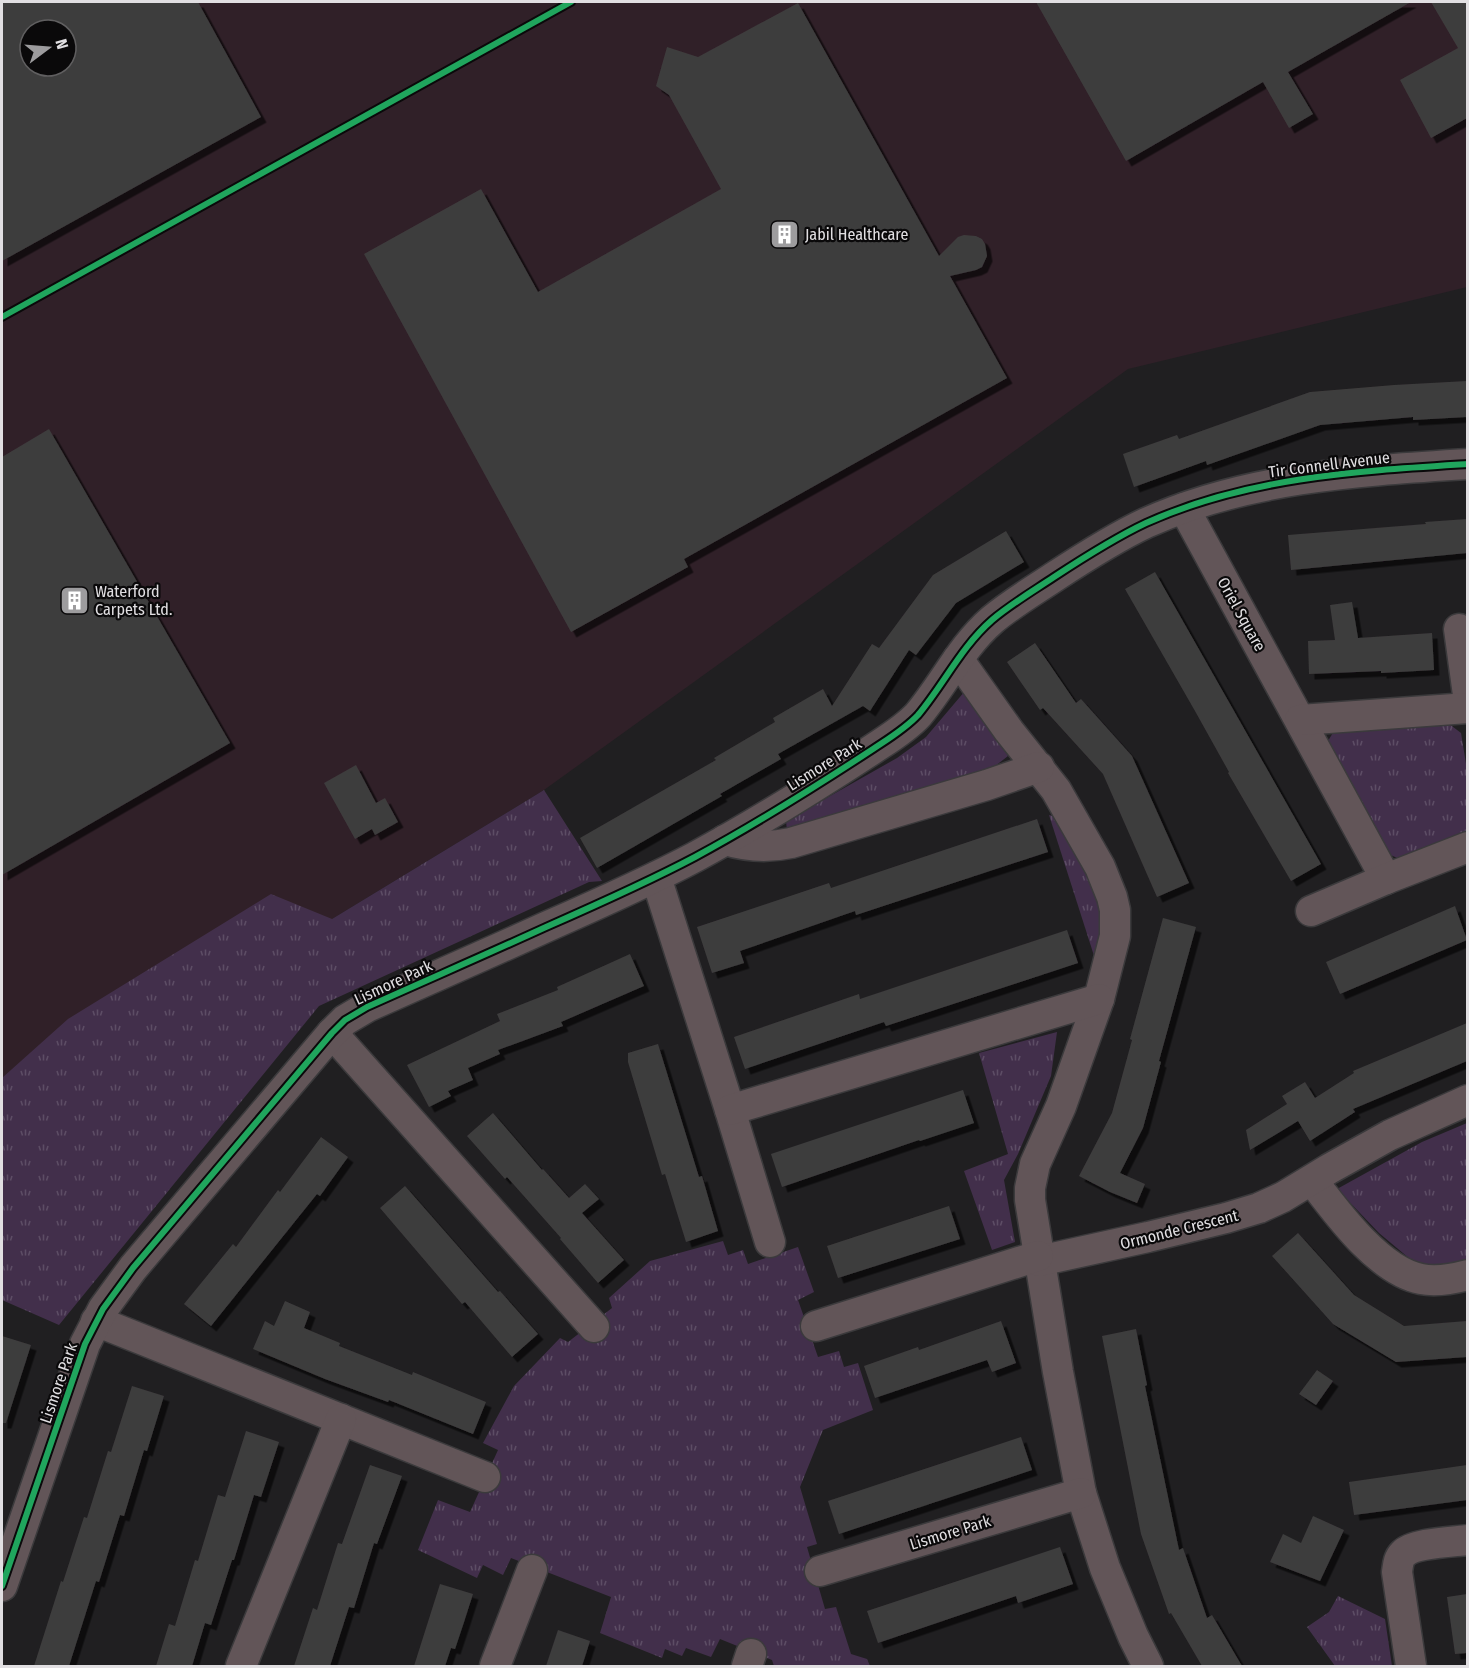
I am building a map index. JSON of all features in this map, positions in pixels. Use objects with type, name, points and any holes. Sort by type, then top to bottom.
[{"type":"street","name":"Tir Connell Avenue","points":[[958,659],[979,632],[1006,609],[1124,535],[1184,508],[1267,485],[1313,476],[1467,464]]},
{"type":"street","name":"Oriel Square","points":[[1184,508],[1386,879]]},
{"type":"street","points":[[1459,629],[1467,695]]},
{"type":"street","points":[[958,659],[1065,804],[1100,867],[1112,897],[1116,916],[1115,936],[1099,999],[1061,1106],[1035,1164],[1030,1200],[1080,1493],[1105,1568],[1149,1666]]},
{"type":"street","name":"Lismore Park","points":[[2,1586],[83,1351],[96,1321],[133,1268],[345,1020],[368,1007],[656,877],[725,840],[854,762],[904,727],[924,706],[958,659]]},
{"type":"street","points":[[1300,720],[1467,708]]},
{"type":"street","points":[[725,840],[749,846],[784,845],[987,785],[1039,767]]},
{"type":"street","points":[[1311,911],[1467,847]]},
{"type":"street","points":[[656,877],[770,1242]]},
{"type":"street","points":[[730,1110],[1099,999]]},
{"type":"street","points":[[332,1033],[594,1327]]},
{"type":"street","name":"Ormonde Crescent","points":[[1039,1259],[1148,1237],[1244,1213],[1283,1197],[1390,1135],[1467,1100]]},
{"type":"street","points":[[1312,1180],[1361,1239],[1394,1269],[1423,1280],[1467,1275]]},
{"type":"street","points":[[816,1326],[1039,1259]]},
{"type":"street","points":[[96,1321],[485,1477]]},
{"type":"street","points":[[242,1666],[341,1419]]},
{"type":"street","name":"Lismore Park","points":[[819,1571],[1080,1493]]},
{"type":"street","points":[[1411,1666],[1397,1572],[1399,1559],[1403,1554],[1415,1548],[1467,1540]]},
{"type":"street","points":[[495,1666],[532,1570]]},
{"type":"shaded area","points":[[2,2],[1467,2],[1467,287],[1128,369],[544,790],[332,919],[2,1078]]},
{"type":"green space","points":[[965,691],[1008,756],[990,770],[787,831],[786,821],[897,758],[926,737]]},
{"type":"green space","points":[[1444,720],[1461,733],[1468,776],[1467,832],[1463,836],[1402,860],[1386,853],[1328,741],[1337,726]]},
{"type":"green space","points":[[544,790],[602,881],[589,882],[319,1006],[59,1325],[2,1300],[2,1078],[68,1019],[271,894],[332,919]]},
{"type":"green space","points":[[1049,815],[1056,817],[1062,825],[1098,903],[1105,931],[1097,965]]},
{"type":"green space","points":[[1057,1032],[1051,1076],[1018,1154],[1004,1180],[1015,1242],[992,1250],[964,1171],[1008,1154],[979,1053]]},
{"type":"green space","points":[[1467,1123],[1467,1264],[1451,1268],[1416,1264],[1379,1233],[1337,1189],[1422,1142]]},
{"type":"green space","points":[[723,1241],[728,1255],[743,1250],[748,1264],[798,1247],[814,1292],[798,1300],[818,1357],[839,1351],[844,1367],[858,1363],[873,1410],[823,1430],[800,1487],[817,1544],[807,1547],[825,1609],[836,1607],[851,1654],[867,1659],[870,1666],[774,1666],[772,1660],[720,1639],[711,1657],[686,1648],[682,1656],[665,1649],[662,1658],[600,1633],[611,1597],[511,1558],[503,1575],[483,1565],[477,1578],[418,1550],[438,1500],[470,1512],[498,1450],[483,1443],[514,1386],[560,1338],[568,1342],[612,1308],[609,1298],[650,1261]]},
{"type":"green space","points":[[1338,1596],[1385,1619],[1392,1666],[1335,1666],[1307,1627],[1329,1612]]},
{"type":"building","points":[[2,2],[198,2],[261,117],[2,261]]},
{"type":"building","points":[[1036,2],[1411,2],[1288,72],[1313,114],[1289,128],[1263,82],[1126,161]]},
{"type":"building","points":[[1431,2],[1467,2],[1467,118],[1431,138],[1400,80],[1458,48]]},
{"type":"building","name":"Jabil Healthcare","points":[[798,3],[939,256],[958,237],[964,235],[976,236],[985,244],[987,256],[982,267],[950,276],[1007,378],[684,559],[688,567],[571,632],[364,254],[481,189],[538,292],[721,189],[669,95],[656,86],[667,47],[698,57]]},
{"type":"building","points":[[1467,381],[1467,417],[1413,420],[1413,417],[1320,425],[1207,465],[1206,461],[1134,487],[1123,454],[1177,435],[1179,439],[1310,392]]},
{"type":"building","name":"Waterford Carpets Ltd.","points":[[49,429],[230,743],[2,875],[2,457]]},
{"type":"building","points":[[1467,519],[1467,553],[1291,570],[1288,535]]},
{"type":"building","points":[[1006,531],[1024,562],[956,603],[916,655],[909,650],[870,711],[863,706],[778,754],[781,759],[597,868],[580,838],[716,760],[714,758],[775,722],[773,718],[823,689],[832,706],[872,644],[879,648],[933,575]]},
{"type":"building","points":[[1155,572],[1321,864],[1291,881],[1125,589]]},
{"type":"building","points":[[1352,602],[1358,638],[1432,633],[1434,670],[1309,674],[1308,641],[1335,640],[1330,605]]},
{"type":"building","points":[[1035,643],[1076,703],[1081,699],[1132,756],[1189,883],[1157,897],[1103,774],[1043,708],[1040,710],[1007,662]]},
{"type":"building","points":[[356,765],[376,803],[385,798],[398,822],[375,835],[372,829],[355,839],[324,783]]},
{"type":"building","points":[[1037,819],[1048,852],[856,915],[855,911],[740,951],[744,963],[712,973],[697,927],[829,883],[831,888]]},
{"type":"building","points":[[1455,906],[1467,940],[1340,994],[1326,962]]},
{"type":"building","points":[[1163,918],[1196,927],[1143,1128],[1120,1173],[1145,1184],[1137,1203],[1079,1176],[1112,1113]]},
{"type":"building","points":[[1067,930],[1078,963],[886,1026],[884,1022],[745,1069],[734,1037],[859,994],[860,999]]},
{"type":"building","points":[[630,954],[644,986],[561,1022],[563,1026],[498,1050],[500,1054],[468,1068],[473,1080],[448,1091],[451,1096],[429,1107],[407,1065],[500,1021],[497,1014],[558,990],[557,987]]},
{"type":"building","points":[[1467,1023],[1467,1061],[1353,1109],[1355,1112],[1310,1141],[1298,1121],[1250,1150],[1246,1130],[1287,1104],[1282,1096],[1305,1082],[1315,1098],[1354,1073],[1353,1071]]},
{"type":"building","points":[[658,1044],[718,1231],[686,1242],[665,1174],[662,1175],[628,1062],[628,1053]]},
{"type":"building","points":[[963,1090],[974,1123],[782,1187],[771,1154]]},
{"type":"building","points":[[493,1113],[569,1198],[585,1184],[599,1199],[582,1213],[624,1260],[598,1283],[507,1177],[505,1179],[467,1136]]},
{"type":"building","points":[[321,1137],[348,1157],[320,1196],[317,1194],[211,1326],[184,1304],[233,1244],[236,1247]]},
{"type":"building","points":[[405,1186],[538,1334],[512,1357],[465,1302],[462,1304],[380,1208]]},
{"type":"building","points":[[949,1206],[960,1239],[838,1278],[827,1246]]},
{"type":"building","points":[[1298,1233],[1354,1295],[1404,1326],[1467,1321],[1467,1357],[1396,1362],[1333,1324],[1272,1256]]},
{"type":"building","points":[[285,1301],[310,1312],[304,1328],[340,1343],[339,1346],[412,1375],[413,1372],[486,1402],[473,1434],[389,1400],[388,1402],[325,1379],[253,1349],[265,1321],[274,1326]]},
{"type":"building","points":[[1001,1321],[1016,1363],[992,1372],[987,1360],[875,1398],[864,1366],[918,1347],[919,1350]]},
{"type":"building","points":[[1136,1329],[1147,1385],[1145,1386],[1179,1550],[1183,1548],[1207,1618],[1212,1615],[1242,1666],[1202,1666],[1171,1613],[1169,1614],[1141,1534],[1102,1336]]},
{"type":"building","points":[[2,1336],[31,1345],[6,1423],[2,1423]]},
{"type":"building","points":[[1317,1370],[1333,1381],[1316,1405],[1299,1394]]},
{"type":"building","points":[[132,1386],[164,1396],[147,1451],[144,1450],[124,1516],[120,1515],[99,1582],[96,1581],[69,1666],[34,1666],[61,1581],[63,1582],[84,1517],[87,1518]]},
{"type":"building","points":[[246,1431],[279,1442],[261,1497],[254,1495],[211,1625],[205,1623],[192,1666],[156,1666],[169,1624],[175,1626],[218,1495],[225,1497]]},
{"type":"building","points":[[1021,1437],[1032,1470],[839,1534],[828,1501]]},
{"type":"building","points":[[370,1465],[402,1476],[377,1544],[374,1543],[354,1608],[349,1607],[330,1666],[294,1666],[313,1608],[317,1610],[338,1543],[342,1544]]},
{"type":"building","points":[[1467,1465],[1467,1500],[1354,1515],[1349,1482]]},
{"type":"building","points":[[1313,1516],[1344,1530],[1320,1581],[1270,1562],[1283,1534],[1301,1543]]},
{"type":"building","points":[[1060,1547],[1073,1584],[1018,1603],[1016,1596],[878,1643],[867,1611]]},
{"type":"building","points":[[440,1584],[473,1594],[455,1649],[451,1648],[445,1666],[414,1666]]},
{"type":"building","points":[[1467,1594],[1467,1653],[1455,1654],[1447,1597]]},
{"type":"building","points":[[558,1630],[590,1641],[582,1666],[546,1666]]},
{"type":"cycle path","points":[[2,317],[571,2]]},
{"type":"cycle path","points":[[2,1586],[85,1344],[103,1309],[133,1268],[345,1020],[367,1007],[658,876],[718,844],[807,791],[890,738],[913,720],[971,642],[999,614],[1076,563],[1146,523],[1224,495],[1264,486],[1345,474],[1468,464]]},
{"type":"place","name":"Jabil Healthcare","points":[[784,234]]},
{"type":"place","name":"Waterford Carpets Ltd.","points":[[74,600]]}]
